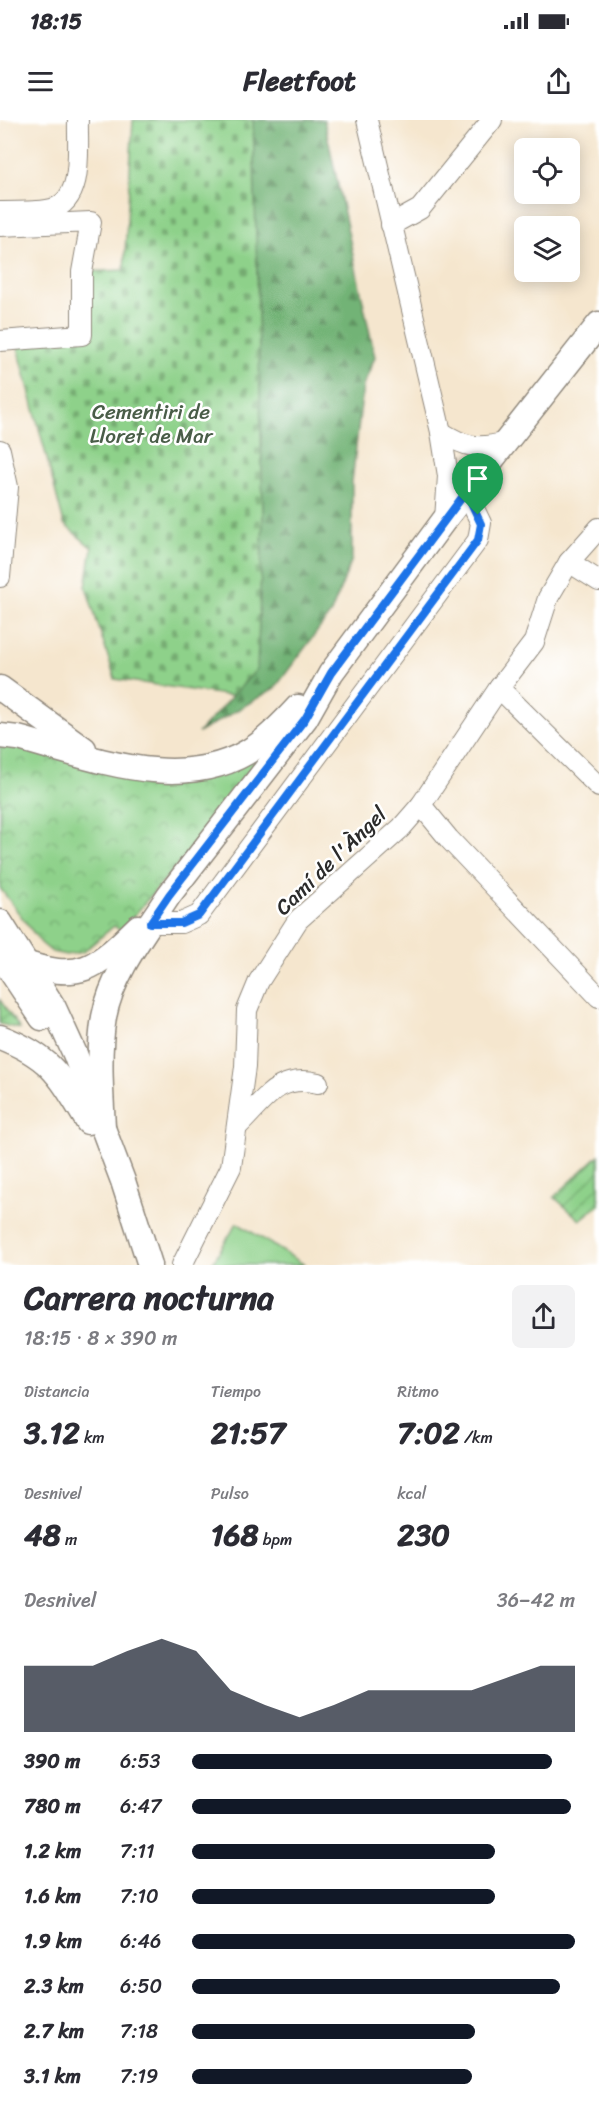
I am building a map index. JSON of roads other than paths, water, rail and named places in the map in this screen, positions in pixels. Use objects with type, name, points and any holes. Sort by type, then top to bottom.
[{"type":"main road","points":[[103,1127],[100,1042],[105,1014],[118,978],[150,923],[169,895],[305,719],[331,673],[445,519],[506,442],[590,344],[599,324]]},
{"type":"main road","points":[[0,736],[18,738],[135,768],[167,771],[201,768],[231,759],[256,746],[279,727],[331,673]]},
{"type":"main road","points":[[0,688],[68,739],[101,760]]},
{"type":"main road","points":[[0,938],[15,958],[28,963],[60,971],[88,968],[106,959],[169,895]]},
{"type":"main road","points":[[0,922],[28,963],[71,1045],[123,1181],[150,1265]]},
{"type":"main road","points":[[0,955],[58,1042],[90,1097]]},
{"type":"main road","points":[[0,1036],[21,1045],[51,1065],[62,1078],[123,1181]]},
{"type":"street","points":[[0,212],[52,209],[64,202],[72,193],[78,120]]},
{"type":"street","points":[[367,120],[441,432],[448,476],[445,519]]},
{"type":"street","points":[[391,225],[420,209],[492,120]]},
{"type":"street","points":[[0,226],[91,222],[82,272],[82,335],[0,341]]},
{"type":"street","points":[[441,432],[464,446],[490,446],[506,442]]},
{"type":"street","points":[[0,450],[8,487],[0,577]]},
{"type":"street","points":[[150,923],[181,923],[199,915],[478,540],[481,524],[466,492]]},
{"type":"street","name":"Camí de l'Àngel","points":[[182,1265],[231,1167],[246,1063],[247,1010],[259,981],[297,920],[401,828],[421,805],[499,688],[534,642],[548,598],[569,562],[599,528]]},
{"type":"street","points":[[569,562],[599,581]]},
{"type":"street","points":[[499,688],[599,787]]},
{"type":"street","points":[[421,805],[449,839],[599,997]]},
{"type":"street","points":[[238,1126],[280,1084],[302,1079],[318,1083]]},
{"type":"park label","name":"Cementiri de Lloret de Mar","points":[[151,424]]}]
